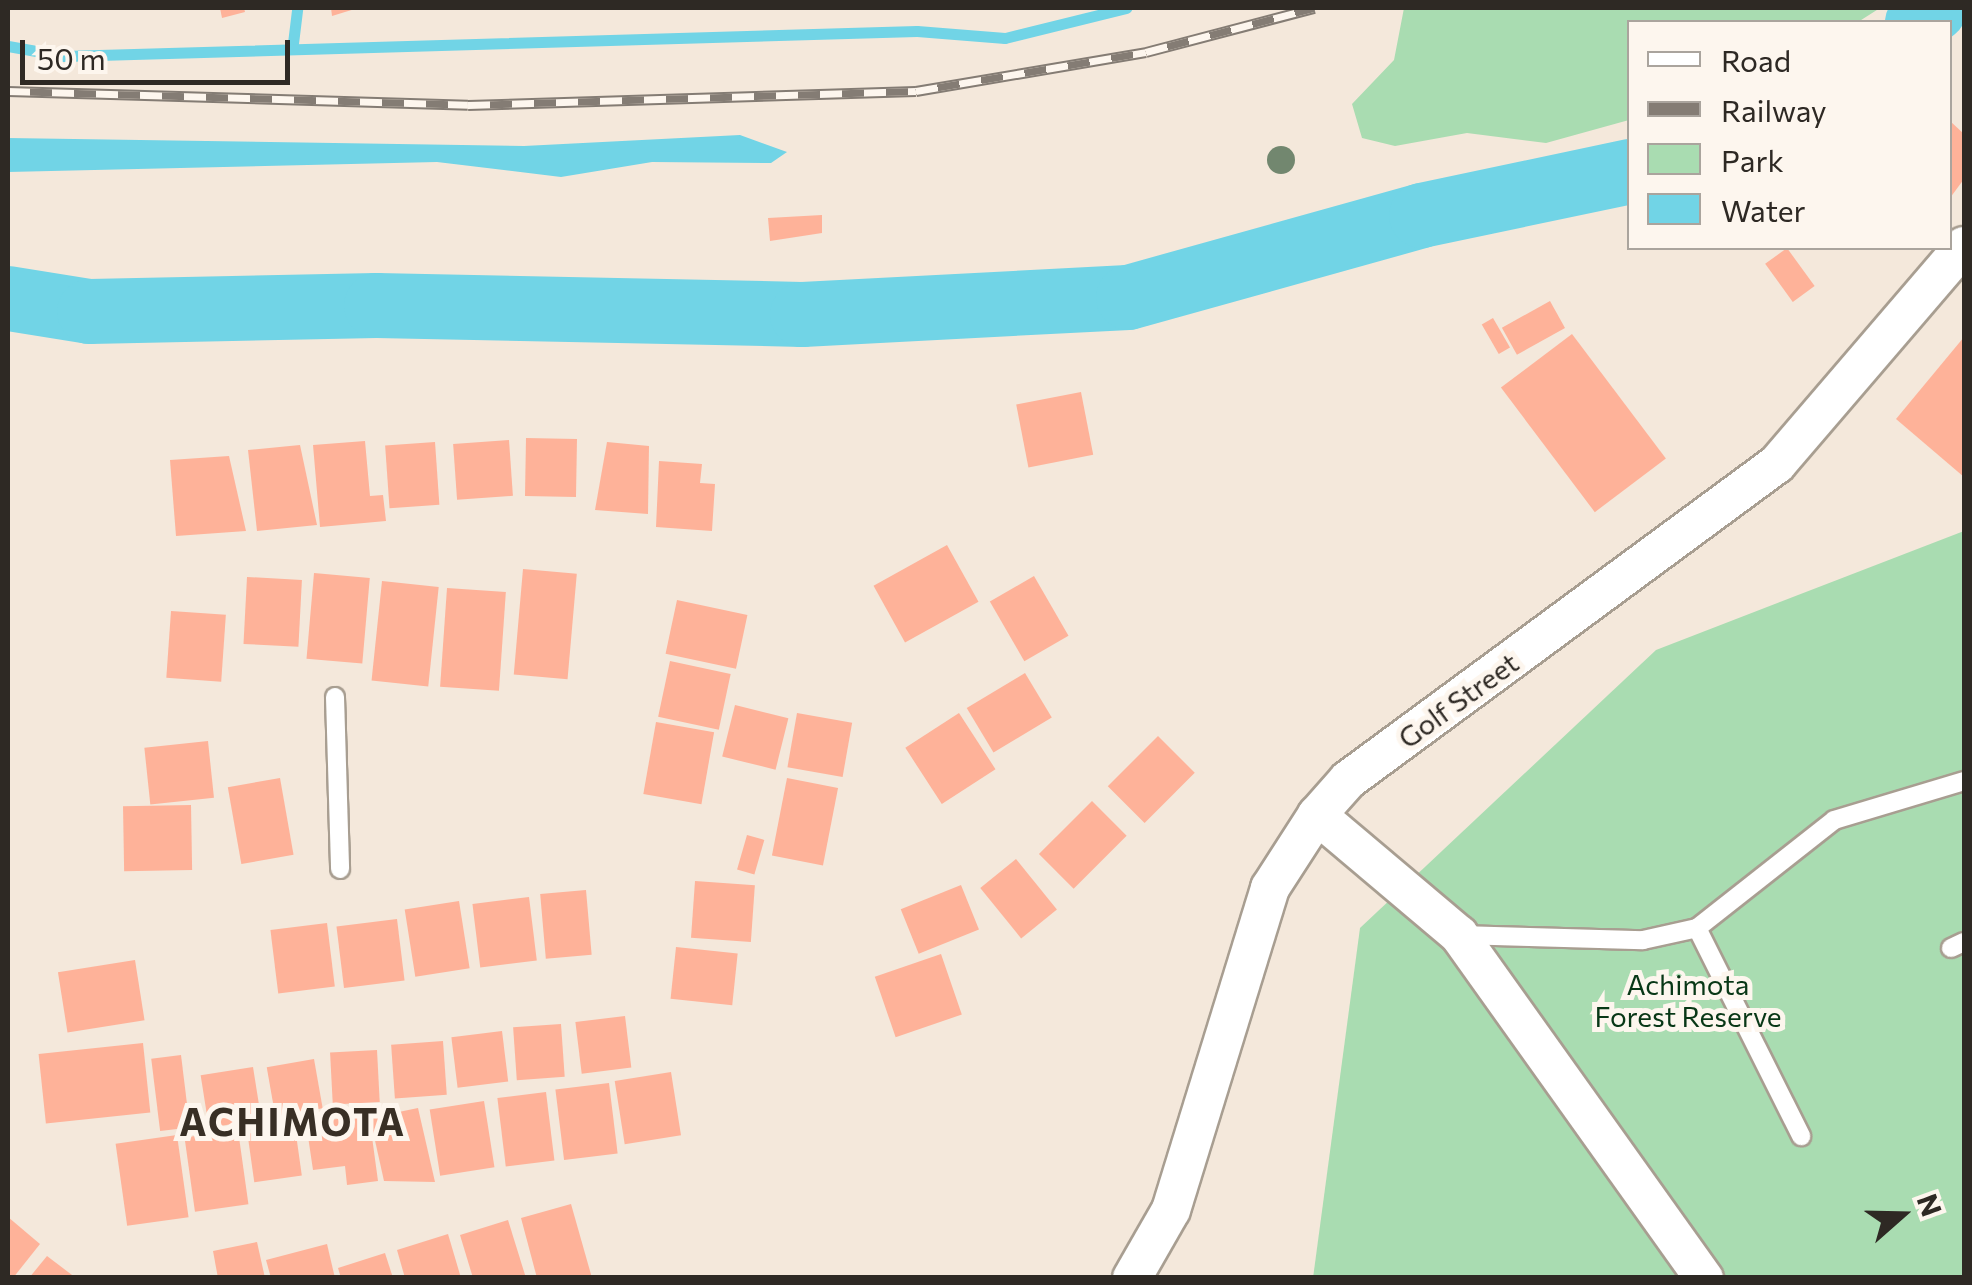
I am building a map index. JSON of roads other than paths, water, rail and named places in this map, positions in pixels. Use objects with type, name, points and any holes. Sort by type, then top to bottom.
[{"type":"street","name":"Golf Street","points":[[1132,1278],[1171,1210],[1270,888],[1316,814],[1348,780],[1777,464],[1964,246]]},
{"type":"street","points":[[1316,814],[1459,934],[1704,1278]]},
{"type":"lane","points":[[335,698],[340,869]]},
{"type":"lane","points":[[1459,934],[1644,940],[1696,928],[1834,820],[1964,781]]},
{"type":"lane","points":[[1696,928],[1801,1136]]},
{"type":"water","points":[[740,135],[787,152],[771,163],[652,162],[561,177],[437,162],[8,172],[8,138],[524,146]]},
{"type":"waterway","points":[[293,43],[297,8]]},
{"type":"waterway","points":[[8,46],[64,56],[917,31],[1005,38],[1126,8]]},
{"type":"waterway","points":[[1919,20],[1934,8]]},
{"type":"waterway","points":[[8,298],[89,311],[376,305],[802,314],[1128,297],[1421,215],[1627,172]]},
{"type":"railway","points":[[8,91],[468,105],[916,91],[1146,52],[1314,8]]},
{"type":"district","name":"ACHIMOTA","points":[[293,1121]]},
{"type":"park label","name":"Achimota Forest Reserve","points":[[1688,1000]]}]
